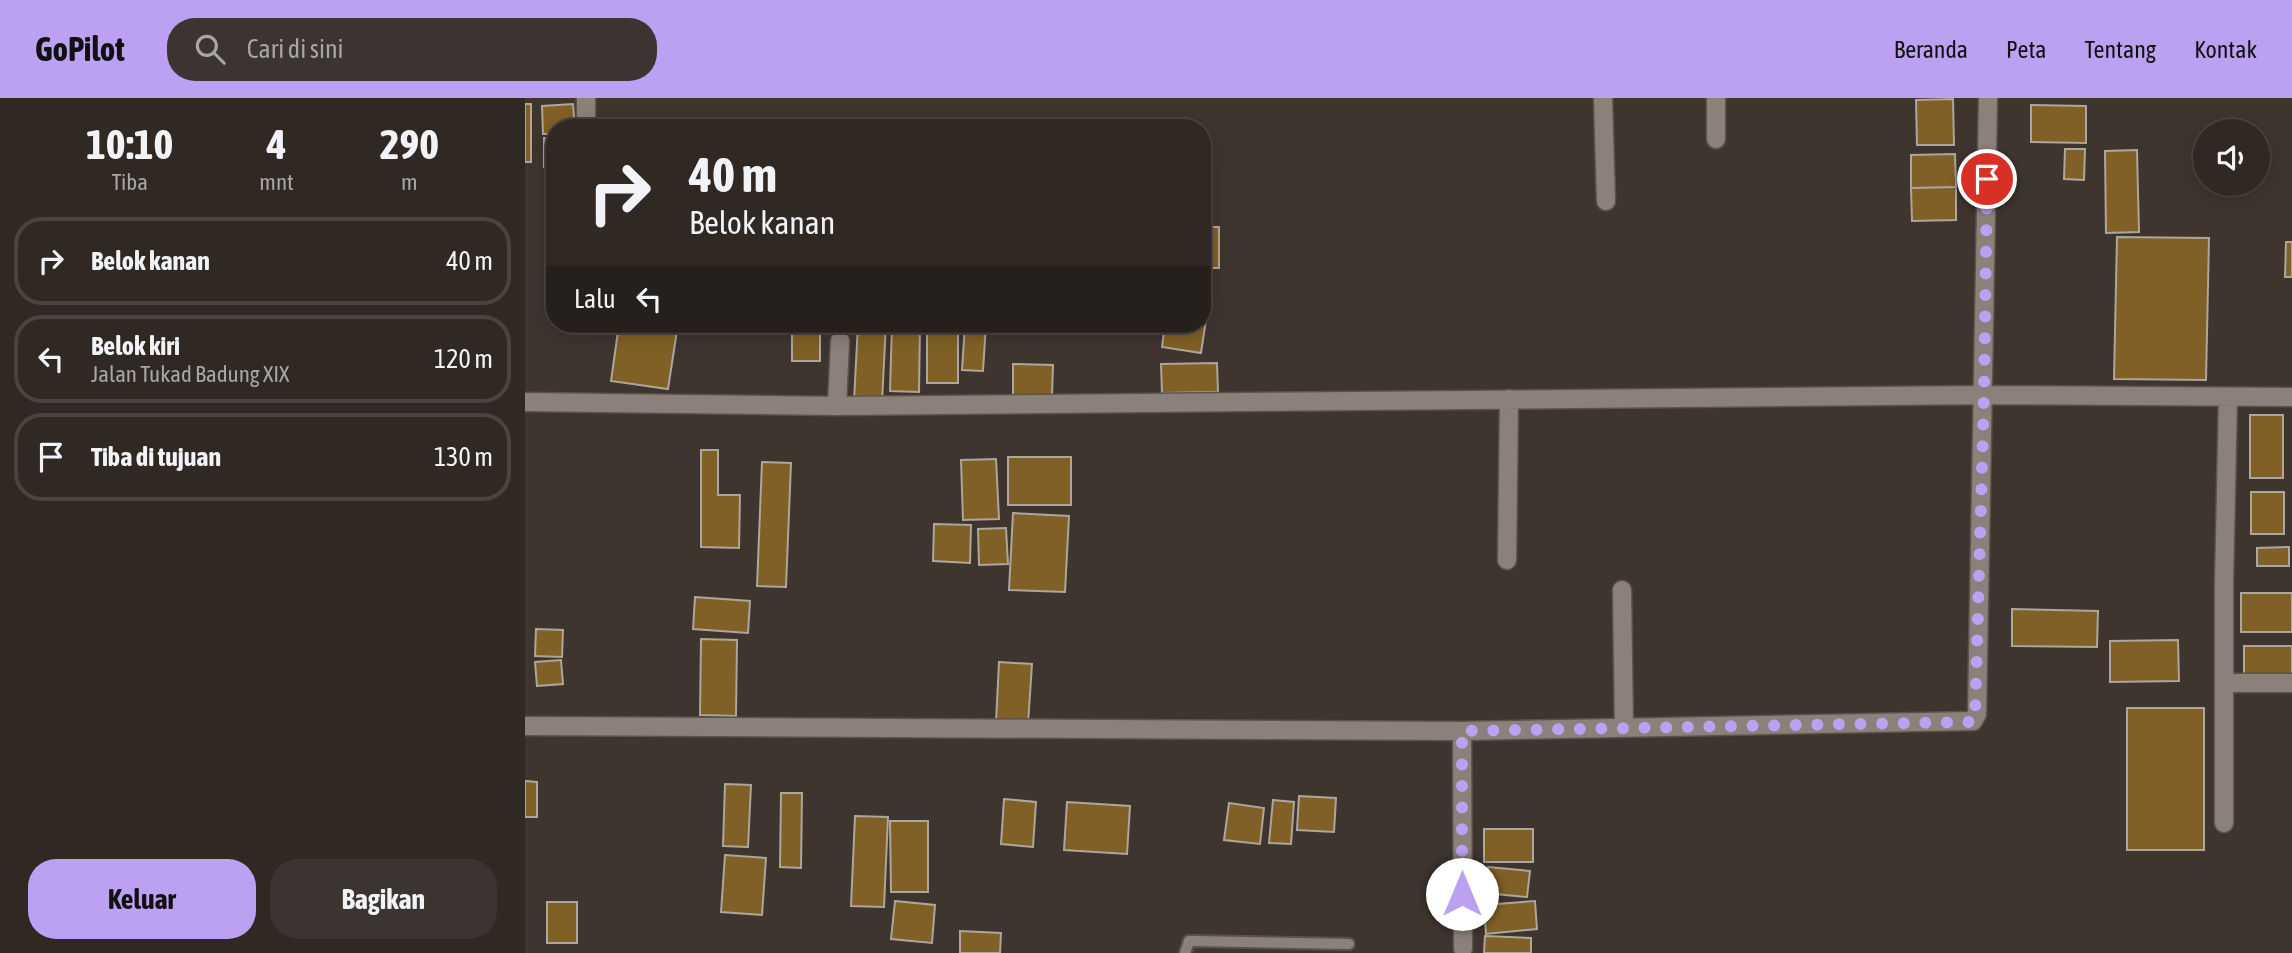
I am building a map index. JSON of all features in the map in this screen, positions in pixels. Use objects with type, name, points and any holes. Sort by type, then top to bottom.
[{"type":"street","points":[[586,98],[586,119]]},
{"type":"street","points":[[1603,98],[1606,201]]},
{"type":"street","points":[[1716,98],[1716,139]]},
{"type":"street","points":[[525,726],[1462,731],[1956,723],[1975,720],[1984,395],[1988,98]]},
{"type":"street","points":[[837,406],[840,341]]},
{"type":"street","points":[[525,402],[837,406],[1984,395],[2292,397]]},
{"type":"street","points":[[2224,823],[2224,583],[2228,397]]},
{"type":"street","points":[[1507,560],[1509,400]]},
{"type":"street","points":[[1622,590],[1624,728]]},
{"type":"street","points":[[2224,683],[2292,683]]},
{"type":"street","points":[[1462,731],[1463,948]]},
{"type":"lane","points":[[1185,953],[1189,941],[1349,944]]},
{"type":"building","points":[[1953,99],[1954,145],[1917,145],[1916,100]]},
{"type":"building","points":[[525,104],[531,104],[531,162],[525,162]]},
{"type":"building","points":[[573,104],[574,119],[546,119],[546,134],[543,134],[542,106]]},
{"type":"building","points":[[2031,105],[2086,106],[2086,143],[2031,142]]},
{"type":"building","points":[[544,138],[546,138],[546,167]]},
{"type":"building","points":[[2065,149],[2085,149],[2084,180],[2064,179]]},
{"type":"building","points":[[2137,150],[2139,232],[2106,233],[2105,151]]},
{"type":"building","points":[[1955,154],[1956,187],[1911,188],[1911,155]]},
{"type":"building","points":[[1956,187],[1956,220],[1912,221],[1911,188]]},
{"type":"building","points":[[1211,227],[1219,227],[1219,268],[1211,268]]},
{"type":"building","points":[[2117,237],[2209,238],[2206,380],[2114,379]]},
{"type":"building","points":[[2286,242],[2292,242],[2292,277],[2285,277]]},
{"type":"building","points":[[618,333],[677,333],[668,389],[611,381]]},
{"type":"building","points":[[792,333],[820,333],[820,361],[792,361]]},
{"type":"building","points":[[858,333],[886,333],[882,402],[854,401]]},
{"type":"building","points":[[892,333],[920,333],[919,392],[890,391]]},
{"type":"building","points":[[927,333],[958,333],[958,383],[927,383]]},
{"type":"building","points":[[964,333],[985,333],[983,371],[962,370]]},
{"type":"building","points":[[1164,333],[1204,333],[1201,353],[1162,347]]},
{"type":"building","points":[[1217,363],[1218,392],[1162,393],[1161,364]]},
{"type":"building","points":[[1013,364],[1053,365],[1052,396],[1013,395]]},
{"type":"building","points":[[2250,415],[2283,415],[2283,478],[2250,478]]},
{"type":"building","points":[[701,450],[718,450],[718,495],[740,495],[739,548],[701,547]]},
{"type":"building","points":[[1008,457],[1071,457],[1071,505],[1008,505]]},
{"type":"building","points":[[996,459],[999,519],[963,520],[961,460]]},
{"type":"building","points":[[762,462],[791,463],[786,587],[757,586]]},
{"type":"building","points":[[2251,492],[2284,492],[2284,534],[2251,534]]},
{"type":"building","points":[[1013,513],[1069,516],[1065,592],[1009,590]]},
{"type":"building","points":[[934,524],[971,525],[970,563],[933,561]]},
{"type":"building","points":[[1006,528],[1008,564],[979,565],[978,529]]},
{"type":"building","points":[[2289,547],[2289,566],[2257,566],[2257,548]]},
{"type":"building","points":[[2241,593],[2292,593],[2292,632],[2241,632]]},
{"type":"building","points":[[695,597],[750,601],[748,633],[693,629]]},
{"type":"building","points":[[2012,609],[2098,611],[2097,647],[2012,646]]},
{"type":"building","points":[[536,629],[563,630],[562,657],[535,656]]},
{"type":"building","points":[[701,639],[737,640],[736,716],[700,715]]},
{"type":"building","points":[[2178,640],[2179,681],[2110,682],[2110,641]]},
{"type":"building","points":[[2244,646],[2292,646],[2292,679],[2244,679]]},
{"type":"building","points":[[561,660],[563,684],[537,686],[535,662]]},
{"type":"building","points":[[999,662],[1032,664],[1028,724],[996,722]]},
{"type":"building","points":[[2127,708],[2204,708],[2204,850],[2127,850]]},
{"type":"building","points":[[525,781],[537,782],[537,817],[525,817]]},
{"type":"building","points":[[725,784],[751,785],[748,847],[723,846]]},
{"type":"building","points":[[781,793],[802,793],[801,868],[780,867]]},
{"type":"building","points":[[1299,796],[1336,798],[1334,832],[1297,830]]},
{"type":"building","points":[[1004,799],[1036,802],[1033,847],[1001,844]]},
{"type":"building","points":[[1273,800],[1294,802],[1291,844],[1269,843]]},
{"type":"building","points":[[1067,802],[1130,806],[1127,854],[1064,850]]},
{"type":"building","points":[[1229,803],[1264,808],[1260,844],[1224,840]]},
{"type":"building","points":[[855,816],[888,817],[884,907],[851,906]]},
{"type":"building","points":[[890,821],[928,821],[928,892],[891,892]]},
{"type":"building","points":[[1484,829],[1533,829],[1533,862],[1484,862]]},
{"type":"building","points":[[725,855],[766,858],[762,915],[721,912]]},
{"type":"building","points":[[1488,867],[1530,871],[1527,897],[1485,893]]},
{"type":"building","points":[[895,901],[935,905],[932,943],[891,939]]},
{"type":"building","points":[[1535,901],[1537,929],[1486,934],[1484,905]]},
{"type":"building","points":[[547,902],[577,902],[577,943],[547,943]]},
{"type":"building","points":[[960,931],[1001,933],[1000,953],[960,953]]},
{"type":"building","points":[[1485,936],[1531,938],[1531,953],[1484,953]]},
{"type":"route","points":[[1462,894],[1462,731],[1975,720],[1987,179]]}]
